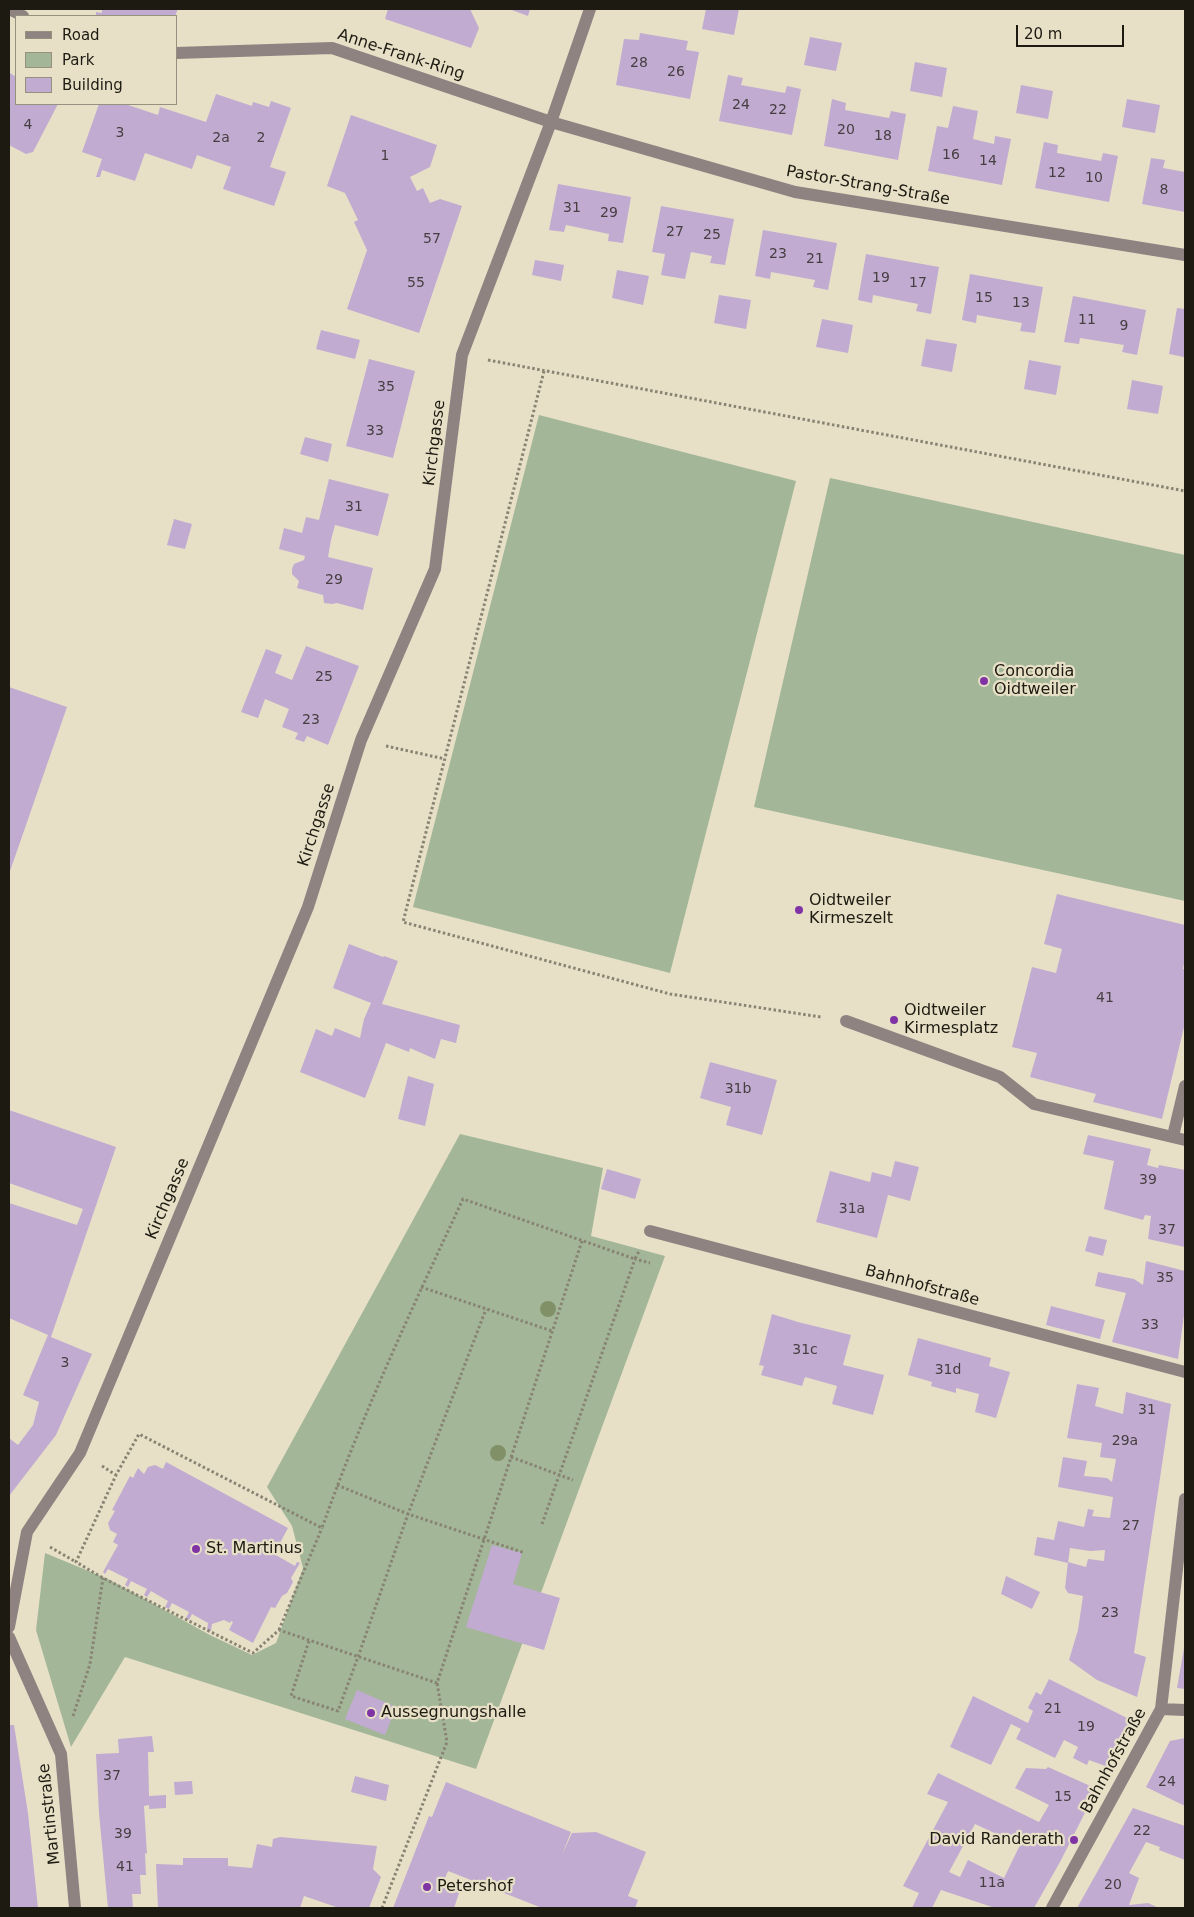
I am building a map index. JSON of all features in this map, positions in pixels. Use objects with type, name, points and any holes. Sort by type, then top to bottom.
[{"type":"street","points":[[9,9],[22,15]]},
{"type":"street","name":"Kirchgasse","points":[[9,1627],[27,1532],[80,1453],[308,907],[360,740],[435,569],[462,355],[551,122],[590,9]]},
{"type":"street","name":"Anne-Frank-Ring","points":[[178,53],[332,48],[551,122]]},
{"type":"street","name":"Pastor-Strang-Straße","points":[[551,122],[795,192],[1185,255]]},
{"type":"street","points":[[846,1021],[1000,1077],[1034,1104],[1179,1138],[1185,1086]]},
{"type":"street","name":"Bahnhofstraße","points":[[650,1231],[1185,1372]]},
{"type":"street","name":"Bahnhofstraße","points":[[1052,1908],[1161,1709],[1185,1499]]},
{"type":"street","name":"Martinstraße","points":[[9,1637],[61,1754],[75,1908]]},
{"type":"street","points":[[1161,1709],[1185,1710]]},
{"type":"path","points":[[462,355],[1185,491]]},
{"type":"path","points":[[544,371],[403,922],[670,994],[846,1021]]},
{"type":"path","points":[[360,740],[445,760]]},
{"type":"path","points":[[322,1528],[140,1434],[116,1475],[76,1562],[103,1578],[253,1653],[279,1630],[322,1528],[337,1485],[421,1287],[463,1199],[650,1263]]},
{"type":"path","points":[[542,1524],[634,1259],[650,1231]]},
{"type":"path","points":[[382,1908],[446,1742],[438,1684],[582,1241]]},
{"type":"path","points":[[421,1287],[552,1331]]},
{"type":"path","points":[[309,1641],[291,1696],[338,1711],[408,1514],[486,1309]]},
{"type":"path","points":[[511,1458],[573,1480]]},
{"type":"path","points":[[337,1485],[408,1514],[525,1553]]},
{"type":"path","points":[[61,1754],[90,1664],[103,1578]]},
{"type":"path","points":[[279,1630],[438,1684]]},
{"type":"green space","points":[[539,415],[796,481],[670,973],[413,907]]},
{"type":"green space","name":"Concordia Oidtweiler","points":[[830,478],[1185,555],[1185,901],[754,807]]},
{"type":"green space","points":[[460,1134],[603,1168],[591,1236],[665,1256],[476,1769],[125,1657],[71,1747],[36,1630],[45,1553],[108,1579],[210,1635],[252,1655],[276,1643],[303,1568],[292,1526],[267,1487]]},
{"type":"building","points":[[102,9],[178,9],[175,15],[96,15],[96,12],[102,13]]},
{"type":"building","points":[[388,9],[470,9],[479,28],[471,48],[385,19]]},
{"type":"building","points":[[509,9],[530,9],[528,16]]},
{"type":"building","points":[[706,9],[739,9],[734,35],[702,29]]},
{"type":"building","points":[[640,33],[688,41],[686,50],[699,52],[690,99],[616,85],[624,39],[639,40]]},
{"type":"building","points":[[810,37],[842,43],[836,71],[804,65]]},
{"type":"building","points":[[915,62],[947,68],[942,97],[910,91]]},
{"type":"building","points":[[10,73],[15,76],[15,105],[57,105],[33,152],[26,154],[9,145]]},
{"type":"building","points":[[728,75],[743,78],[741,85],[785,93],[787,86],[801,89],[792,135],[719,121]]},
{"type":"building","points":[[1021,85],[1053,91],[1048,119],[1016,113]]},
{"type":"building","points":[[216,94],[252,106],[253,102],[269,107],[271,101],[291,108],[270,167],[286,172],[274,206],[223,189],[231,167],[197,155],[192,169],[145,153],[135,181],[102,170],[100,177],[96,177],[102,159],[82,152],[99,105],[128,105],[158,115],[160,107],[206,122]]},
{"type":"building","points":[[832,99],[846,103],[845,110],[889,118],[891,111],[906,114],[898,160],[824,146]]},
{"type":"building","points":[[1127,99],[1160,105],[1155,133],[1122,127]]},
{"type":"building","points":[[953,106],[978,111],[973,139],[994,144],[995,136],[1011,139],[1002,185],[928,171],[937,126],[948,128]]},
{"type":"building","points":[[351,115],[437,145],[430,167],[410,177],[417,191],[423,188],[430,203],[440,199],[462,206],[419,333],[347,309],[367,250],[354,222],[358,220],[345,193],[327,186]]},
{"type":"building","points":[[1044,142],[1058,145],[1057,153],[1101,161],[1103,153],[1118,156],[1109,202],[1035,188]]},
{"type":"building","points":[[1151,158],[1165,160],[1163,168],[1185,172],[1185,212],[1142,204]]},
{"type":"building","points":[[558,184],[631,197],[623,243],[608,241],[609,234],[566,225],[564,232],[549,230]]},
{"type":"building","points":[[661,206],[734,219],[725,265],[710,263],[712,256],[691,252],[685,279],[661,275],[665,254],[652,252]]},
{"type":"building","points":[[763,230],[837,243],[828,290],[813,287],[815,280],[771,272],[770,279],[755,276]]},
{"type":"building","points":[[866,254],[939,267],[931,314],[916,311],[918,304],[873,295],[872,303],[858,300]]},
{"type":"building","points":[[535,260],[564,265],[561,281],[532,275]]},
{"type":"building","points":[[617,270],[649,276],[643,305],[612,298]]},
{"type":"building","points":[[970,274],[1043,287],[1035,333],[1020,331],[1022,323],[977,315],[976,323],[962,320]]},
{"type":"building","points":[[719,295],[751,300],[746,329],[714,323]]},
{"type":"building","points":[[1073,296],[1146,310],[1137,355],[1122,352],[1124,345],[1080,338],[1079,344],[1064,342]]},
{"type":"building","points":[[1177,308],[1185,309],[1184,357],[1169,354]]},
{"type":"building","points":[[822,319],[853,325],[848,353],[816,347]]},
{"type":"building","points":[[321,330],[360,340],[355,359],[316,349]]},
{"type":"building","points":[[926,339],[957,344],[952,372],[921,366]]},
{"type":"building","points":[[369,359],[415,371],[393,458],[346,446]]},
{"type":"building","points":[[1029,360],[1061,366],[1056,395],[1024,389]]},
{"type":"building","points":[[1132,380],[1163,386],[1158,414],[1127,409]]},
{"type":"building","points":[[305,437],[332,444],[328,462],[300,454]]},
{"type":"building","points":[[329,479],[389,494],[378,536],[335,525],[331,540],[328,557],[373,568],[363,610],[337,603],[324,603],[323,595],[297,588],[299,581],[292,574],[292,569],[294,564],[304,560],[305,556],[279,549],[284,528],[302,533],[306,517],[319,520]]},
{"type":"building","points":[[174,519],[192,524],[185,549],[167,545]]},
{"type":"building","points":[[306,646],[359,666],[328,745],[307,736],[304,742],[295,739],[298,733],[282,727],[289,709],[265,699],[258,718],[241,712],[266,649],[282,655],[275,673],[292,680]]},
{"type":"building","points":[[9,687],[67,707],[9,874]]},
{"type":"building","points":[[1057,894],[1185,925],[1185,959],[1183,969],[1185,969],[1185,1023],[1162,1119],[1093,1102],[1096,1094],[1030,1077],[1037,1053],[1012,1047],[1032,967],[1056,973],[1062,949],[1044,944]]},
{"type":"building","points":[[349,944],[398,961],[382,1004],[460,1025],[456,1043],[441,1039],[435,1059],[410,1048],[409,1052],[386,1043],[365,1098],[300,1072],[316,1029],[332,1036],[335,1028],[360,1038],[364,1019],[371,1003],[333,988]]},
{"type":"building","points":[[710,1062],[777,1080],[762,1135],[726,1125],[731,1107],[700,1098]]},
{"type":"building","points":[[408,1076],[434,1084],[425,1126],[398,1119]]},
{"type":"building","points":[[9,1110],[116,1147],[51,1337],[92,1354],[56,1435],[9,1496],[9,1438],[18,1445],[33,1425],[39,1402],[23,1395],[48,1335],[9,1318],[9,1203],[77,1225],[83,1209],[9,1183]]},
{"type":"building","points":[[1088,1135],[1151,1149],[1147,1165],[1158,1168],[1159,1165],[1185,1170],[1185,1247],[1148,1239],[1151,1216],[1145,1215],[1143,1220],[1104,1209],[1114,1161],[1083,1154]]},
{"type":"building","points":[[895,1161],[919,1167],[910,1201],[888,1195],[877,1238],[816,1222],[830,1171],[870,1182],[872,1172],[891,1177]]},
{"type":"building","points":[[607,1169],[641,1179],[635,1199],[601,1189]]},
{"type":"building","points":[[1089,1236],[1107,1240],[1103,1256],[1085,1251]]},
{"type":"building","points":[[1146,1261],[1185,1271],[1185,1308],[1178,1359],[1112,1342],[1126,1293],[1095,1286],[1098,1272],[1134,1279],[1143,1285]]},
{"type":"building","points":[[1051,1306],[1105,1320],[1100,1339],[1046,1325]]},
{"type":"building","points":[[772,1314],[851,1335],[843,1365],[884,1375],[873,1415],[832,1404],[837,1386],[805,1377],[802,1386],[761,1375],[764,1366],[759,1365]]},
{"type":"building","points":[[918,1338],[991,1358],[989,1366],[1010,1372],[996,1418],[975,1412],[979,1394],[956,1388],[956,1393],[931,1386],[932,1382],[908,1375]]},
{"type":"building","points":[[1077,1384],[1099,1388],[1095,1406],[1123,1414],[1126,1392],[1171,1404],[1134,1653],[1146,1657],[1137,1697],[1097,1680],[1069,1660],[1078,1630],[1083,1596],[1068,1593],[1065,1588],[1068,1563],[1034,1555],[1037,1537],[1054,1540],[1058,1521],[1084,1527],[1088,1509],[1094,1510],[1092,1516],[1110,1518],[1113,1497],[1058,1487],[1063,1457],[1087,1461],[1084,1476],[1107,1478],[1112,1482],[1116,1459],[1100,1457],[1102,1443],[1067,1438]],"holes":[[[1070,1548],[1090,1551],[1105,1550],[1104,1561],[1088,1559],[1086,1567],[1068,1562]]]},
{"type":"building","name":"St. Martinus","points":[[166,1462],[288,1528],[274,1554],[295,1566],[297,1562],[300,1563],[291,1578],[293,1582],[287,1593],[282,1596],[275,1608],[271,1607],[253,1643],[229,1630],[233,1622],[231,1621],[230,1623],[224,1620],[212,1624],[211,1631],[207,1630],[208,1623],[192,1614],[189,1620],[186,1618],[189,1612],[172,1603],[169,1609],[165,1607],[168,1601],[151,1591],[147,1597],[144,1595],[147,1589],[131,1581],[128,1587],[125,1585],[128,1579],[108,1569],[105,1574],[103,1572],[118,1545],[113,1542],[117,1534],[110,1530],[108,1523],[115,1511],[112,1510],[130,1476],[133,1478],[138,1468],[144,1474],[148,1467],[155,1465],[163,1469]]},
{"type":"building","points":[[492,1545],[522,1553],[513,1584],[560,1598],[544,1650],[466,1627]]},
{"type":"building","points":[[1006,1576],[1040,1592],[1032,1609],[1001,1594]]},
{"type":"building","points":[[1185,1648],[1185,1689],[1177,1688]]},
{"type":"building","points":[[1049,1679],[1131,1720],[1108,1767],[1089,1760],[1087,1765],[1073,1758],[1078,1747],[1064,1740],[1055,1758],[1016,1739],[1021,1729],[1011,1724],[991,1765],[950,1747],[973,1696],[1028,1723],[1033,1711],[1028,1708],[1036,1692],[1041,1695]]},
{"type":"building","name":"Aussegnungshalle","points":[[357,1690],[396,1707],[385,1735],[345,1719]]},
{"type":"building","points":[[9,1725],[14,1725],[28,1813],[38,1908],[9,1908]]},
{"type":"building","points":[[152,1736],[154,1752],[148,1752],[149,1796],[166,1795],[166,1808],[149,1809],[149,1805],[144,1806],[147,1854],[145,1853],[146,1875],[140,1875],[141,1894],[132,1894],[133,1908],[108,1908],[99,1813],[96,1754],[119,1753],[118,1739]]},
{"type":"building","points":[[1185,1738],[1185,1806],[1146,1787],[1170,1741]]},
{"type":"building","points":[[1048,1767],[1097,1789],[1034,1908],[995,1908],[941,1890],[932,1908],[912,1908],[919,1893],[903,1886],[948,1802],[927,1794],[938,1773],[1039,1822],[1049,1805],[1015,1788],[1026,1768],[1046,1769]],"holes":[[[975,1824],[1020,1845],[1004,1878],[968,1860],[960,1877],[949,1872]]]},
{"type":"building","points":[[355,1776],[389,1785],[386,1801],[351,1792]]},
{"type":"building","points":[[192,1781],[193,1794],[175,1795],[174,1782]]},
{"type":"building","points":[[446,1782],[571,1832],[562,1855],[572,1833],[596,1832],[646,1852],[628,1896],[638,1900],[635,1908],[542,1908],[448,1871],[443,1883],[460,1890],[454,1908],[393,1908],[429,1816],[432,1817]]},
{"type":"building","points":[[1133,1808],[1185,1826],[1185,1860],[1159,1850],[1160,1847],[1146,1842],[1129,1873],[1139,1878],[1129,1905],[1148,1903],[1159,1908],[1077,1908]]},
{"type":"building","points":[[280,1837],[377,1846],[373,1869],[381,1877],[369,1908],[339,1908],[304,1896],[300,1908],[158,1908],[156,1864],[183,1865],[183,1858],[228,1858],[228,1866],[252,1868],[257,1844],[272,1847],[273,1839]]},
{"type":"place","name":"Concordia Oidtweiler","points":[[984,681]]},
{"type":"place","name":"Oidtweiler Kirmeszelt","points":[[799,910]]},
{"type":"place","name":"Oidtweiler Kirmesplatz","points":[[894,1020]]},
{"type":"place","name":"St. Martinus","points":[[196,1549]]},
{"type":"place","name":"Aussegnungshalle","points":[[371,1713]]},
{"type":"place","name":"David Randerath","points":[[1074,1840]]},
{"type":"place","name":"Petershof","points":[[427,1887]]}]
